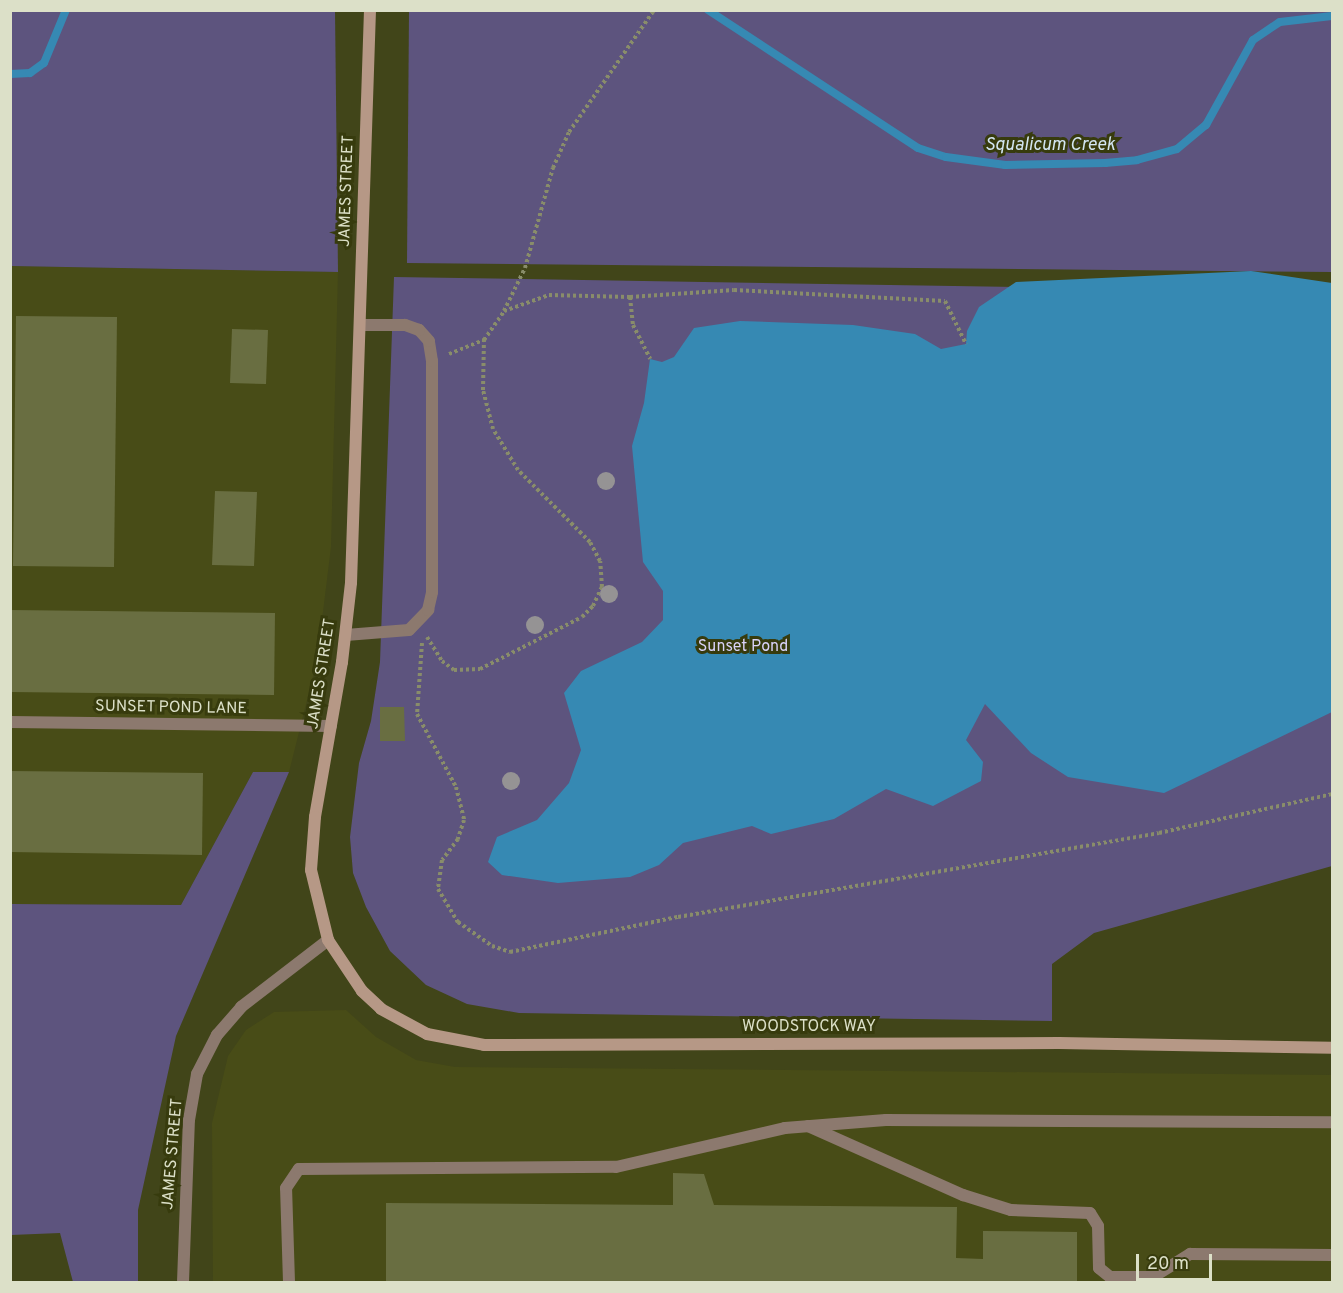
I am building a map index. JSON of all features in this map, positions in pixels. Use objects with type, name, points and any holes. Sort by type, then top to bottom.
[{"type":"main road","name":"JAMES STREET","points":[[328,940],[311,870],[315,817],[346,635],[360,325],[370,10]]},
{"type":"main road","name":"WOODSTOCK WAY","points":[[328,940],[343,967],[381,1009],[427,1034],[475,1044],[1059,1043],[1332,1048]]},
{"type":"street","points":[[346,635],[393,634],[409,630],[420,622],[432,592],[432,361],[429,341],[420,330],[405,325],[360,325]]},
{"type":"street","name":"SUNSET POND LANE","points":[[10,722],[331,726]]},
{"type":"street","name":"JAMES STREET","points":[[183,1282],[189,1120],[197,1074],[217,1035],[241,1007],[328,940]]},
{"type":"street","points":[[289,1282],[286,1188],[299,1169],[616,1167],[807,1125],[959,1119],[1332,1122]]},
{"type":"street","points":[[807,1125],[933,1184],[1011,1210],[1090,1214],[1098,1226],[1099,1268],[1110,1277],[1153,1277],[1190,1254],[1332,1255]]},
{"type":"path","points":[[432,361],[483,340],[504,311],[525,268],[553,168],[569,132],[654,10]]},
{"type":"path","points":[[504,311],[549,295],[630,297],[734,290],[945,301],[966,344]]},
{"type":"path","points":[[630,297],[633,325],[650,359]]},
{"type":"path","points":[[420,622],[442,661],[454,670],[480,669],[582,617],[593,606],[602,587],[600,561],[590,542],[518,470],[493,429],[483,390],[483,340]]},
{"type":"path","points":[[422,641],[417,714],[426,737],[456,787],[465,820],[458,839],[442,860],[438,888],[458,921],[492,946],[510,952],[678,917],[1159,833],[1332,794]]},
{"type":"shaded area","points":[[11,266],[338,272],[331,547],[317,660],[289,772],[253,772],[181,905],[11,904]]},
{"type":"shaded area","points":[[346,1010],[376,1037],[416,1060],[455,1067],[1332,1075],[1332,1282],[213,1282],[212,1123],[228,1056],[246,1030],[274,1012]]},
{"type":"green space","points":[[11,10],[335,11],[338,272],[11,266]]},
{"type":"green space","points":[[409,11],[1332,11],[1332,272],[407,263]]},
{"type":"green space","name":"Sunset Pond","points":[[394,277],[1332,292],[1332,866],[1094,933],[1052,964],[1052,1021],[519,1013],[467,1004],[426,985],[390,951],[366,907],[353,873],[350,837],[359,763],[371,721],[380,662]]},
{"type":"green space","points":[[253,772],[289,772],[176,1036],[138,1210],[138,1282],[73,1282],[60,1233],[11,1235],[11,904],[181,905]]},
{"type":"water","name":"Sunset Pond","points":[[1251,271],[1332,283],[1332,712],[1164,793],[1068,777],[1031,753],[985,704],[966,740],[983,762],[981,781],[933,806],[886,789],[834,819],[771,834],[752,826],[683,843],[659,865],[630,877],[558,883],[502,875],[488,862],[497,837],[537,820],[569,783],[581,750],[564,693],[581,671],[642,642],[663,620],[663,591],[643,562],[632,446],[644,403],[650,359],[662,362],[674,357],[694,328],[740,321],[853,325],[915,334],[941,349],[966,344],[967,331],[979,307],[1016,282]]},
{"type":"building","points":[[16,316],[117,317],[114,567],[13,566]]},
{"type":"building","points":[[232,329],[268,330],[266,384],[230,383]]},
{"type":"building","points":[[215,491],[257,492],[254,566],[212,565]]},
{"type":"building","points":[[10,610],[275,613],[274,695],[10,692]]},
{"type":"building","points":[[380,707],[404,707],[405,741],[380,741]]},
{"type":"building","points":[[10,771],[203,773],[202,855],[10,852]]},
{"type":"building","points":[[673,1173],[704,1174],[714,1205],[957,1207],[956,1258],[983,1259],[983,1231],[1077,1232],[1077,1282],[386,1282],[386,1203],[673,1205]]},
{"type":"waterway","name":"Squalicum Creek","points":[[10,74],[30,73],[44,63],[66,10]]},
{"type":"waterway","name":"Squalicum Creek","points":[[708,10],[918,148],[946,157],[1005,165],[1105,163],[1137,160],[1177,149],[1206,125],[1253,40],[1280,22],[1332,16]]}]
